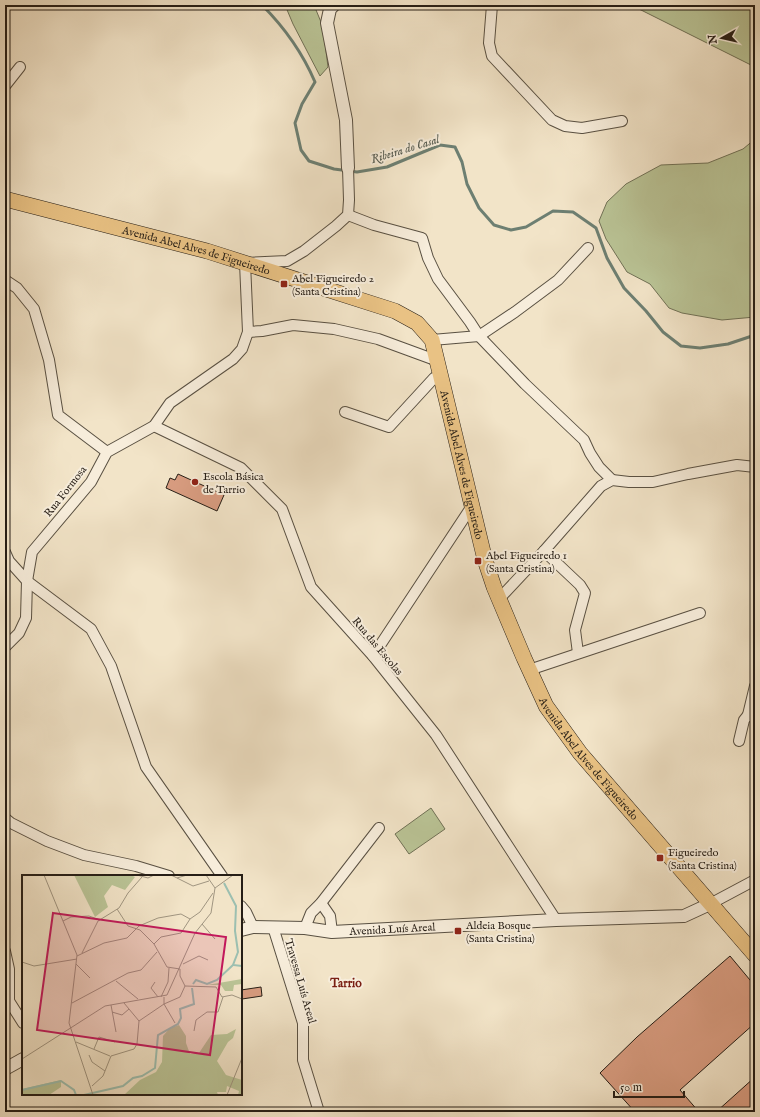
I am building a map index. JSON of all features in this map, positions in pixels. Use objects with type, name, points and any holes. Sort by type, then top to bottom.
[{"type":"main road","name":"Avenida Abel Alves de Figueiredo","points":[[5,199],[207,251],[395,311],[417,323],[432,340],[485,560],[499,599],[546,706],[580,753],[755,955]]},
{"type":"street","points":[[5,280],[17,288],[34,310],[49,360],[58,415],[107,452],[154,426],[170,403],[233,359],[242,349],[248,332],[245,263],[287,261],[304,251],[348,215],[349,200],[346,120],[328,23],[330,9],[334,5]]},
{"type":"street","points":[[492,5],[489,43],[492,56],[552,120],[565,126],[582,128],[622,121]]},
{"type":"street","points":[[5,86],[20,67]]},
{"type":"street","points":[[348,215],[374,225],[422,238],[428,258],[438,280],[479,336],[525,384],[584,440],[599,467],[612,480]]},
{"type":"street","points":[[432,340],[479,336],[515,312],[558,280],[588,248]]},
{"type":"street","points":[[248,332],[293,325],[334,329],[378,340],[438,361]]},
{"type":"street","points":[[345,412],[389,427],[434,378],[442,377]]},
{"type":"street","name":"Rua das Escolas","points":[[154,426],[241,468],[282,509],[311,587],[373,656],[436,735],[556,920]]},
{"type":"street","name":"Rua Formosa","points":[[5,647],[19,633],[26,618],[27,581],[32,552],[90,482],[107,452]]},
{"type":"street","points":[[499,599],[544,551],[601,486],[612,480],[653,482],[737,465],[755,467]]},
{"type":"street","points":[[373,656],[472,506]]},
{"type":"street","points":[[544,551],[580,585],[585,593],[575,630],[578,653]]},
{"type":"street","points":[[5,552],[9,561],[27,581],[91,629],[111,666],[146,767],[221,875]]},
{"type":"street","points":[[529,670],[700,613]]},
{"type":"street","points":[[739,742],[744,720],[751,716],[755,686]]},
{"type":"street","points":[[5,818],[11,823],[48,841],[84,855],[136,866],[166,875]]},
{"type":"street","points":[[305,928],[311,913],[321,903],[379,828]]},
{"type":"street","points":[[710,904],[755,880]]},
{"type":"street","points":[[321,903],[330,916],[332,932]]},
{"type":"street","name":"Avenida Luís Areal","points":[[242,930],[253,927],[274,927],[305,928],[332,932],[556,920],[684,916],[710,904]]},
{"type":"street","points":[[242,907],[253,927]]},
{"type":"street","name":"Travessa Luís Areal","points":[[274,927],[303,1023],[303,1060],[319,1112]]},
{"type":"street","points":[[5,951],[9,969],[9,1001],[22,1021]]},
{"type":"street","points":[[5,1069],[22,1060]]},
{"type":"green space","points":[[285,5],[314,5],[323,27],[328,67],[320,76],[293,24]]},
{"type":"green space","points":[[632,5],[755,5],[755,67],[633,6]]},
{"type":"green space","points":[[755,139],[755,317],[722,320],[682,313],[669,308],[650,284],[627,272],[606,239],[599,221],[607,202],[626,184],[661,165],[708,163],[743,149]]},
{"type":"green space","points":[[431,808],[445,829],[409,854],[395,834]]},
{"type":"building","points":[[178,474],[224,495],[217,511],[166,488],[170,478],[175,480]]},
{"type":"building","points":[[730,956],[755,986],[755,1023],[680,1090],[699,1112],[635,1112],[600,1073],[637,1037]]},
{"type":"building","points":[[261,987],[262,996],[242,999],[242,990]]},
{"type":"building","points":[[755,1077],[755,1112],[716,1112]]},
{"type":"waterway","name":"Ribeira do Casal","points":[[262,5],[278,22],[292,41],[305,61],[315,82],[302,104],[295,123],[301,150],[309,161],[334,169],[357,172],[387,167],[440,145],[455,147],[462,162],[467,184],[479,208],[494,225],[511,230],[526,227],[553,211],[573,212],[596,228],[607,258],[624,288],[646,311],[663,332],[681,346],[700,348],[728,344],[755,335]]},
{"type":"place","name":"Abel Figueiredo 2 (Santa Cristina)","points":[[284,284]]},
{"type":"place","name":"Escola Básica de Tarrio","points":[[195,482]]},
{"type":"place","name":"Abel Figueiredo 1 (Santa Cristina)","points":[[478,561]]},
{"type":"place","name":"Figueiredo (Santa Cristina)","points":[[660,858]]},
{"type":"place","name":"Aldeia Bosque (Santa Cristina)","points":[[458,931]]},
{"type":"district","name":"Tarrio","points":[[346,983]]}]
